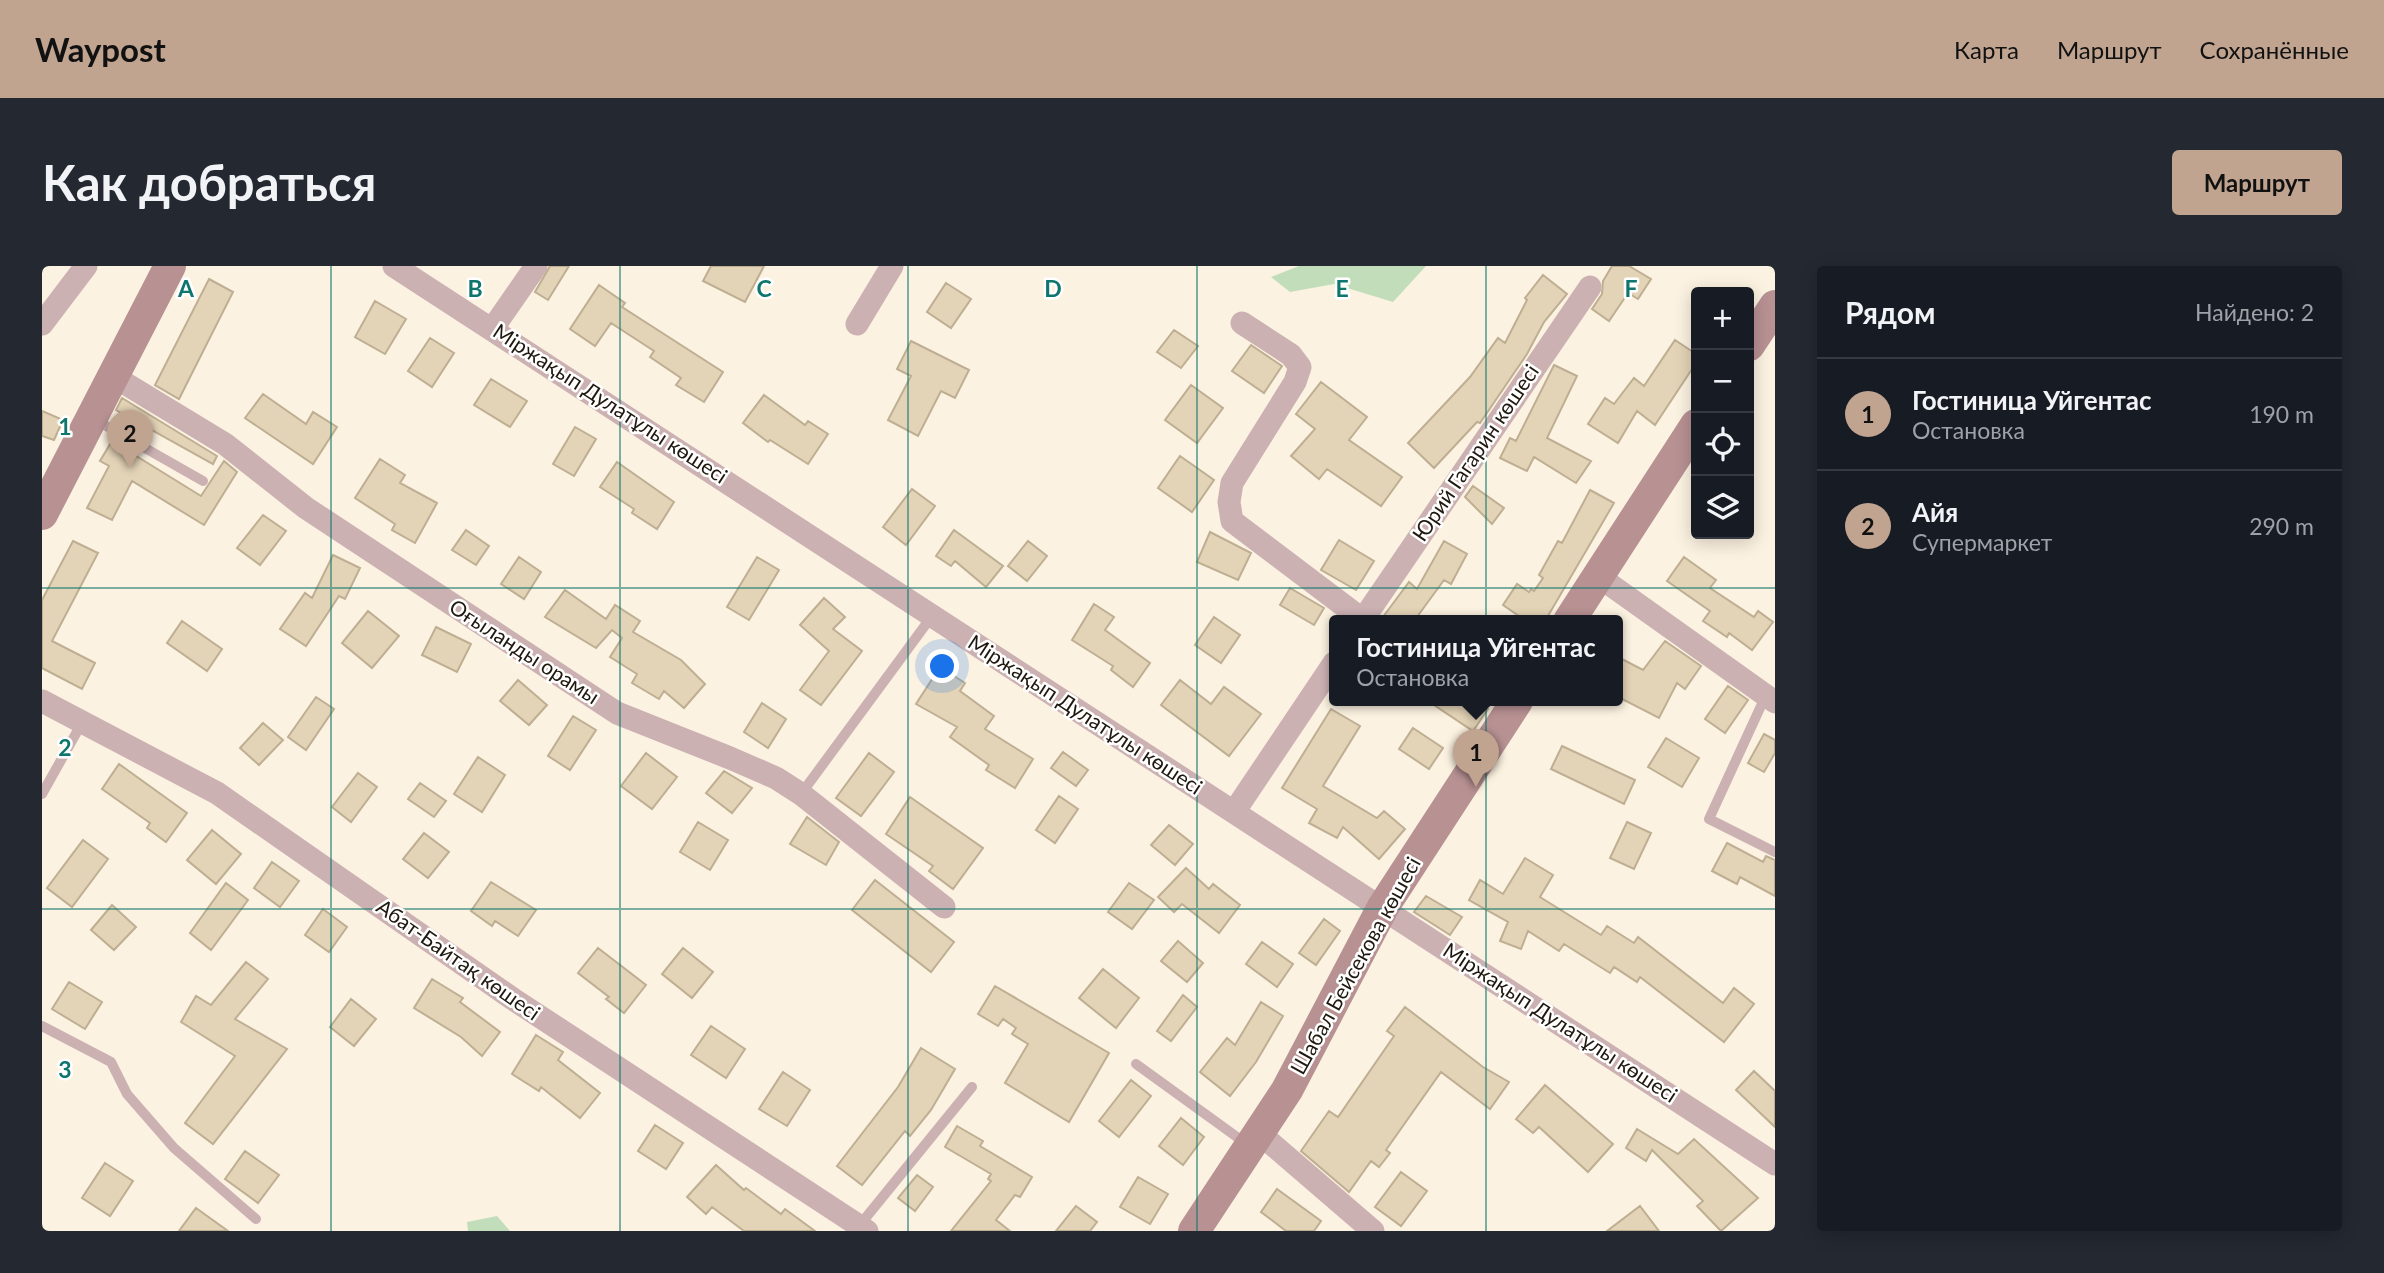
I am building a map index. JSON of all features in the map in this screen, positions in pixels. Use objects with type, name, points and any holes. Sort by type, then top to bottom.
[{"type":"main road","points":[[42,514],[170,266]]},
{"type":"main road","points":[[1754,338],[1775,306]]},
{"type":"main road","points":[[1573,615],[1691,433]]},
{"type":"main road","name":"Шабал Бейсекова көшесі","points":[[1194,1231],[1287,1090],[1383,907],[1514,706]]},
{"type":"street","points":[[42,324],[86,266]]},
{"type":"street","name":"Міржақып Дулатұлы көшесі","points":[[394,266],[1775,1164]]},
{"type":"street","points":[[493,328],[536,266]]},
{"type":"street","points":[[857,324],[892,266]]},
{"type":"street","name":"Юрий Гагарин көшесі","points":[[1367,615],[1590,287]]},
{"type":"street","name":"Юрий Гагарин көшесі","points":[[1242,323],[1291,355],[1300,367],[1295,382],[1232,483],[1228,502],[1232,521],[1355,615]]},
{"type":"street","name":"Оғыланды орамы","points":[[113,376],[225,444],[306,508],[617,713],[776,778],[802,794],[944,907]]},
{"type":"street","points":[[1598,576],[1771,699]]},
{"type":"street","points":[[1234,812],[1329,670]]},
{"type":"street","name":"Абат-Байтақ көшесі","points":[[42,701],[217,793],[513,999],[863,1229]]},
{"type":"street","points":[[1255,1140],[1373,1231]]},
{"type":"lane","points":[[92,418],[202,481]]},
{"type":"lane","points":[[802,794],[933,615]]},
{"type":"lane","points":[[1771,699],[1709,819],[1775,852]]},
{"type":"lane","points":[[42,794],[83,721]]},
{"type":"lane","points":[[42,1026],[111,1062],[127,1094],[174,1148],[256,1219]]},
{"type":"lane","points":[[1136,1064],[1255,1140]]},
{"type":"lane","points":[[863,1229],[972,1087]]},
{"type":"green space","points":[[1299,266],[1426,266],[1393,302],[1334,284],[1290,292],[1271,277]]},
{"type":"green space","points":[[497,1216],[510,1231],[468,1231],[467,1222]]},
{"type":"building","points":[[550,266],[569,266],[548,300],[535,292]]},
{"type":"building","points":[[711,266],[764,266],[745,302],[703,281]]},
{"type":"building","points":[[1612,266],[1629,266],[1651,279],[1638,299],[1628,293],[1609,321],[1592,309],[1602,294],[1603,281]]},
{"type":"building","points":[[1543,275],[1567,294],[1544,322],[1527,354],[1480,423],[1477,422],[1434,468],[1408,443],[1470,377],[1498,338],[1505,343],[1527,300],[1525,298]]},
{"type":"building","points":[[209,279],[233,292],[179,399],[155,385]]},
{"type":"building","points":[[946,283],[971,299],[951,328],[927,312]]},
{"type":"building","points":[[599,285],[625,303],[622,307],[723,372],[704,402],[676,385],[681,378],[650,357],[654,351],[611,323],[595,346],[570,329]]},
{"type":"building","points":[[375,301],[406,319],[385,354],[355,337]]},
{"type":"building","points":[[1174,330],[1198,346],[1181,368],[1157,352]]},
{"type":"building","points":[[430,338],[454,353],[432,387],[408,371]]},
{"type":"building","points":[[1675,340],[1691,351],[1691,371],[1655,425],[1637,411],[1618,443],[1588,424],[1605,398],[1614,404],[1634,378],[1644,386]]},
{"type":"building","points":[[911,341],[969,370],[955,398],[941,391],[918,436],[888,420],[911,376],[897,369]]},
{"type":"building","points":[[1251,345],[1282,366],[1264,393],[1232,371]]},
{"type":"building","points":[[1554,365],[1577,376],[1547,438],[1591,461],[1576,483],[1534,457],[1527,471],[1500,458],[1510,438],[1516,441]]},
{"type":"building","points":[[491,379],[527,401],[510,427],[474,405]]},
{"type":"building","points":[[1321,382],[1367,417],[1349,440],[1402,477],[1381,506],[1327,469],[1319,479],[1291,456],[1315,429],[1296,414]]},
{"type":"building","points":[[1191,385],[1223,408],[1197,443],[1165,420]]},
{"type":"building","points":[[263,394],[306,424],[313,412],[337,427],[313,464],[245,418]]},
{"type":"building","points":[[764,395],[805,425],[808,421],[828,434],[808,464],[770,440],[768,442],[743,423]]},
{"type":"building","points":[[122,398],[217,456],[213,464],[116,410]]},
{"type":"building","points":[[42,411],[63,420],[54,440],[42,436]]},
{"type":"building","points":[[575,427],[596,439],[574,476],[553,464]]},
{"type":"building","points":[[112,441],[201,496],[224,461],[237,472],[204,525],[132,481],[112,520],[87,508],[109,466],[100,461]]},
{"type":"building","points":[[1180,456],[1214,480],[1192,512],[1158,488]]},
{"type":"building","points":[[380,459],[405,475],[400,483],[437,503],[415,543],[392,530],[395,524],[355,498]]},
{"type":"building","points":[[617,462],[674,502],[657,529],[632,513],[634,509],[600,487]]},
{"type":"building","points":[[1473,486],[1504,508],[1492,524],[1465,497]]},
{"type":"building","points":[[912,489],[935,506],[906,545],[883,527]]},
{"type":"building","points":[[1590,490],[1614,503],[1549,615],[1517,615],[1503,605],[1517,584],[1529,592],[1531,589],[1534,591],[1543,578],[1539,575],[1558,541],[1562,543]]},
{"type":"building","points":[[263,515],[286,531],[260,565],[237,548]]},
{"type":"building","points":[[466,530],[489,546],[476,565],[452,550]]},
{"type":"building","points":[[954,530],[1003,566],[986,587],[955,561],[951,566],[936,556]]},
{"type":"building","points":[[1210,532],[1251,553],[1238,580],[1197,562]]},
{"type":"building","points":[[1339,540],[1374,561],[1356,590],[1321,570]]},
{"type":"building","points":[[73,541],[98,553],[52,641],[95,663],[82,689],[42,668],[42,600]]},
{"type":"building","points":[[1028,541],[1047,556],[1027,581],[1008,566]]},
{"type":"building","points":[[1444,541],[1467,554],[1451,584],[1444,580],[1418,615],[1384,615],[1409,582],[1417,589]]},
{"type":"building","points":[[333,555],[360,568],[345,599],[339,596],[306,646],[280,629],[305,593],[312,598]]},
{"type":"building","points":[[519,557],[541,572],[524,599],[501,584]]},
{"type":"building","points":[[757,557],[779,570],[749,620],[727,607]]},
{"type":"building","points":[[1684,557],[1716,580],[1710,588],[1754,617],[1758,611],[1773,622],[1752,650],[1729,633],[1727,637],[1703,621],[1710,611],[1667,581]]},
{"type":"building","points":[[1290,588],[1324,608],[1314,625],[1280,605]]},
{"type":"building","points":[[565,590],[606,619],[615,605],[640,621],[633,632],[681,660],[705,684],[684,708],[664,691],[659,699],[632,683],[637,674],[610,657],[622,638],[612,630],[596,648],[545,617]]},
{"type":"building","points":[[824,598],[845,617],[833,629],[862,651],[821,705],[800,690],[829,651],[800,625]]},
{"type":"building","points":[[1094,604],[1114,617],[1105,630],[1150,663],[1133,687],[1111,670],[1113,666],[1072,640]]},
{"type":"building","points":[[368,611],[399,636],[372,668],[342,643]]},
{"type":"building","points":[[1214,617],[1240,635],[1221,663],[1195,645]]},
{"type":"building","points":[[182,621],[222,649],[207,671],[167,643]]},
{"type":"building","points":[[436,627],[471,644],[457,672],[422,655]]},
{"type":"building","points":[[1665,641],[1701,666],[1685,689],[1677,683],[1659,718],[1623,700],[1623,660],[1643,670]]},
{"type":"building","points":[[940,667],[965,683],[960,691],[994,716],[985,729],[1033,759],[1015,788],[986,770],[989,765],[950,737],[957,727],[916,704]]},
{"type":"building","points":[[518,680],[547,705],[529,725],[500,701]]},
{"type":"building","points":[[1180,680],[1211,704],[1224,687],[1261,714],[1229,756],[1161,705]]},
{"type":"building","points":[[1728,686],[1748,700],[1725,733],[1705,719]]},
{"type":"building","points":[[316,697],[334,709],[306,750],[288,737]]},
{"type":"building","points":[[762,703],[786,719],[768,748],[744,732]]},
{"type":"building","points":[[1436,706],[1484,706],[1488,709],[1473,731]]},
{"type":"building","points":[[1331,709],[1360,726],[1323,786],[1377,818],[1384,811],[1405,829],[1379,859],[1343,827],[1337,838],[1309,823],[1317,809],[1282,788]]},
{"type":"building","points":[[573,716],[596,730],[570,770],[548,756]]},
{"type":"building","points":[[263,723],[283,740],[259,765],[240,748]]},
{"type":"building","points":[[1413,728],[1443,748],[1429,769],[1399,749]]},
{"type":"building","points":[[1764,734],[1775,740],[1775,753],[1764,772],[1748,763]]},
{"type":"building","points":[[1666,738],[1699,758],[1682,787],[1648,767]]},
{"type":"building","points":[[1562,746],[1635,780],[1624,804],[1551,769]]},
{"type":"building","points":[[1063,752],[1088,770],[1076,786],[1051,768]]},
{"type":"building","points":[[646,753],[677,777],[652,809],[621,786]]},
{"type":"building","points":[[869,753],[894,772],[861,816],[836,798]]},
{"type":"building","points":[[478,757],[505,775],[482,812],[454,794]]},
{"type":"building","points":[[119,764],[187,813],[166,842],[147,828],[150,823],[102,789]]},
{"type":"building","points":[[724,771],[752,788],[732,813],[706,793]]},
{"type":"building","points":[[358,773],[377,787],[351,822],[332,807]]},
{"type":"building","points":[[420,783],[446,801],[434,817],[408,799]]},
{"type":"building","points":[[1059,796],[1078,809],[1055,843],[1036,830]]},
{"type":"building","points":[[910,797],[983,848],[953,889],[929,871],[933,866],[886,834]]},
{"type":"building","points":[[807,817],[839,842],[826,865],[790,844]]},
{"type":"building","points":[[698,822],[728,840],[710,870],[680,852]]},
{"type":"building","points":[[1627,822],[1651,833],[1634,869],[1610,858]]},
{"type":"building","points":[[1169,825],[1193,844],[1175,865],[1151,845]]},
{"type":"building","points":[[212,830],[241,854],[216,884],[187,860]]},
{"type":"building","points":[[424,833],[449,852],[428,878],[403,859]]},
{"type":"building","points":[[83,840],[108,859],[72,907],[47,888]]},
{"type":"building","points":[[1727,843],[1763,862],[1766,856],[1775,860],[1775,896],[1740,877],[1737,884],[1712,871]]},
{"type":"building","points":[[1525,858],[1553,875],[1540,897],[1601,935],[1607,926],[1634,943],[1638,937],[1723,1003],[1734,988],[1754,1004],[1724,1042],[1640,977],[1637,982],[1614,967],[1610,973],[1564,944],[1559,951],[1528,931],[1521,949],[1500,941],[1508,922],[1469,900],[1480,880],[1503,894]]},
{"type":"building","points":[[272,862],[299,881],[280,907],[254,888]]},
{"type":"building","points":[[1186,868],[1209,889],[1213,884],[1240,905],[1219,933],[1182,904],[1174,912],[1158,897]]},
{"type":"building","points":[[875,880],[954,942],[931,972],[852,910]]},
{"type":"building","points":[[491,882],[536,910],[518,936],[495,921],[492,926],[471,911]]},
{"type":"building","points":[[226,883],[248,900],[211,950],[190,933]]},
{"type":"building","points":[[1129,883],[1154,900],[1132,929],[1108,912]]},
{"type":"building","points":[[1426,896],[1462,917],[1450,935],[1414,912]]},
{"type":"building","points":[[112,905],[136,927],[114,950],[91,930]]},
{"type":"building","points":[[323,909],[347,927],[329,952],[305,935]]},
{"type":"building","points":[[1324,919],[1340,931],[1316,965],[1299,953]]},
{"type":"building","points":[[1178,941],[1203,963],[1187,982],[1161,961]]},
{"type":"building","points":[[1262,942],[1293,964],[1277,987],[1246,964]]},
{"type":"building","points":[[598,948],[646,985],[624,1013],[606,999],[609,997],[578,973]]},
{"type":"building","points":[[683,948],[713,972],[692,998],[662,974]]},
{"type":"building","points":[[246,962],[268,979],[235,1019],[287,1049],[213,1144],[185,1123],[235,1056],[181,1022],[196,996],[211,1005]]},
{"type":"building","points":[[1103,969],[1139,998],[1116,1028],[1079,998]]},
{"type":"building","points":[[432,979],[463,998],[460,1002],[500,1032],[482,1056],[461,1037],[414,1008]]},
{"type":"building","points":[[69,982],[102,1002],[85,1029],[52,1009]]},
{"type":"building","points":[[995,986],[1109,1053],[1069,1122],[1005,1083],[1028,1044],[1012,1034],[1016,1028],[1003,1019],[998,1026],[978,1014]]},
{"type":"building","points":[[1183,995],[1197,1007],[1171,1041],[1157,1031]]},
{"type":"building","points":[[351,999],[376,1019],[354,1046],[330,1027]]},
{"type":"building","points":[[1261,1002],[1283,1016],[1256,1062],[1230,1096],[1200,1072],[1227,1038],[1235,1045]]},
{"type":"building","points":[[1405,1007],[1483,1067],[1509,1082],[1490,1109],[1441,1072],[1386,1150],[1390,1153],[1379,1167],[1371,1161],[1349,1192],[1301,1151],[1329,1111],[1338,1117],[1394,1036],[1387,1031]]},
{"type":"building","points":[[711,1026],[745,1049],[726,1078],[691,1055]]},
{"type":"building","points":[[536,1035],[563,1052],[558,1060],[600,1093],[580,1118],[541,1087],[539,1091],[512,1074]]},
{"type":"building","points":[[921,1048],[955,1069],[931,1110],[910,1136],[905,1131],[862,1185],[837,1166],[898,1087]]},
{"type":"building","points":[[1754,1071],[1775,1091],[1775,1127],[1736,1090]]},
{"type":"building","points":[[783,1072],[810,1090],[787,1126],[759,1109]]},
{"type":"building","points":[[1131,1080],[1151,1096],[1119,1137],[1099,1121]]},
{"type":"building","points":[[1545,1085],[1613,1144],[1588,1172],[1539,1127],[1533,1133],[1516,1119]]},
{"type":"building","points":[[1181,1118],[1204,1137],[1183,1165],[1159,1146]]},
{"type":"building","points":[[655,1125],[683,1143],[666,1169],[638,1151]]},
{"type":"building","points":[[957,1126],[983,1141],[980,1146],[1032,1177],[1020,1197],[1015,1195],[996,1220],[1010,1231],[951,1231],[991,1181],[988,1179],[991,1174],[945,1147]]},
{"type":"building","points":[[1637,1129],[1678,1154],[1694,1139],[1758,1198],[1721,1231],[1697,1206],[1703,1201],[1652,1150],[1646,1161],[1626,1148]]},
{"type":"building","points":[[245,1151],[279,1175],[258,1203],[225,1179]]},
{"type":"building","points":[[105,1163],[133,1181],[110,1216],[82,1198]]},
{"type":"building","points":[[716,1165],[744,1190],[746,1188],[781,1214],[785,1209],[815,1231],[744,1231],[712,1207],[706,1214],[687,1197]]},
{"type":"building","points":[[1401,1172],[1427,1191],[1401,1226],[1375,1207]]},
{"type":"building","points":[[917,1175],[933,1187],[915,1211],[898,1198]]},
{"type":"building","points":[[1138,1177],[1168,1194],[1150,1224],[1120,1207]]},
{"type":"building","points":[[1277,1189],[1321,1221],[1314,1231],[1286,1231],[1261,1212]]},
{"type":"building","points":[[1076,1206],[1097,1222],[1090,1231],[1056,1231]]},
{"type":"building","points":[[1640,1206],[1659,1231],[1607,1231]]},
{"type":"building","points":[[196,1208],[228,1231],[179,1231]]},
{"type":"place","name":"Айя","points":[[130,468]]},
{"type":"place","name":"Гостиница Уйгентас","points":[[1476,787]]}]
